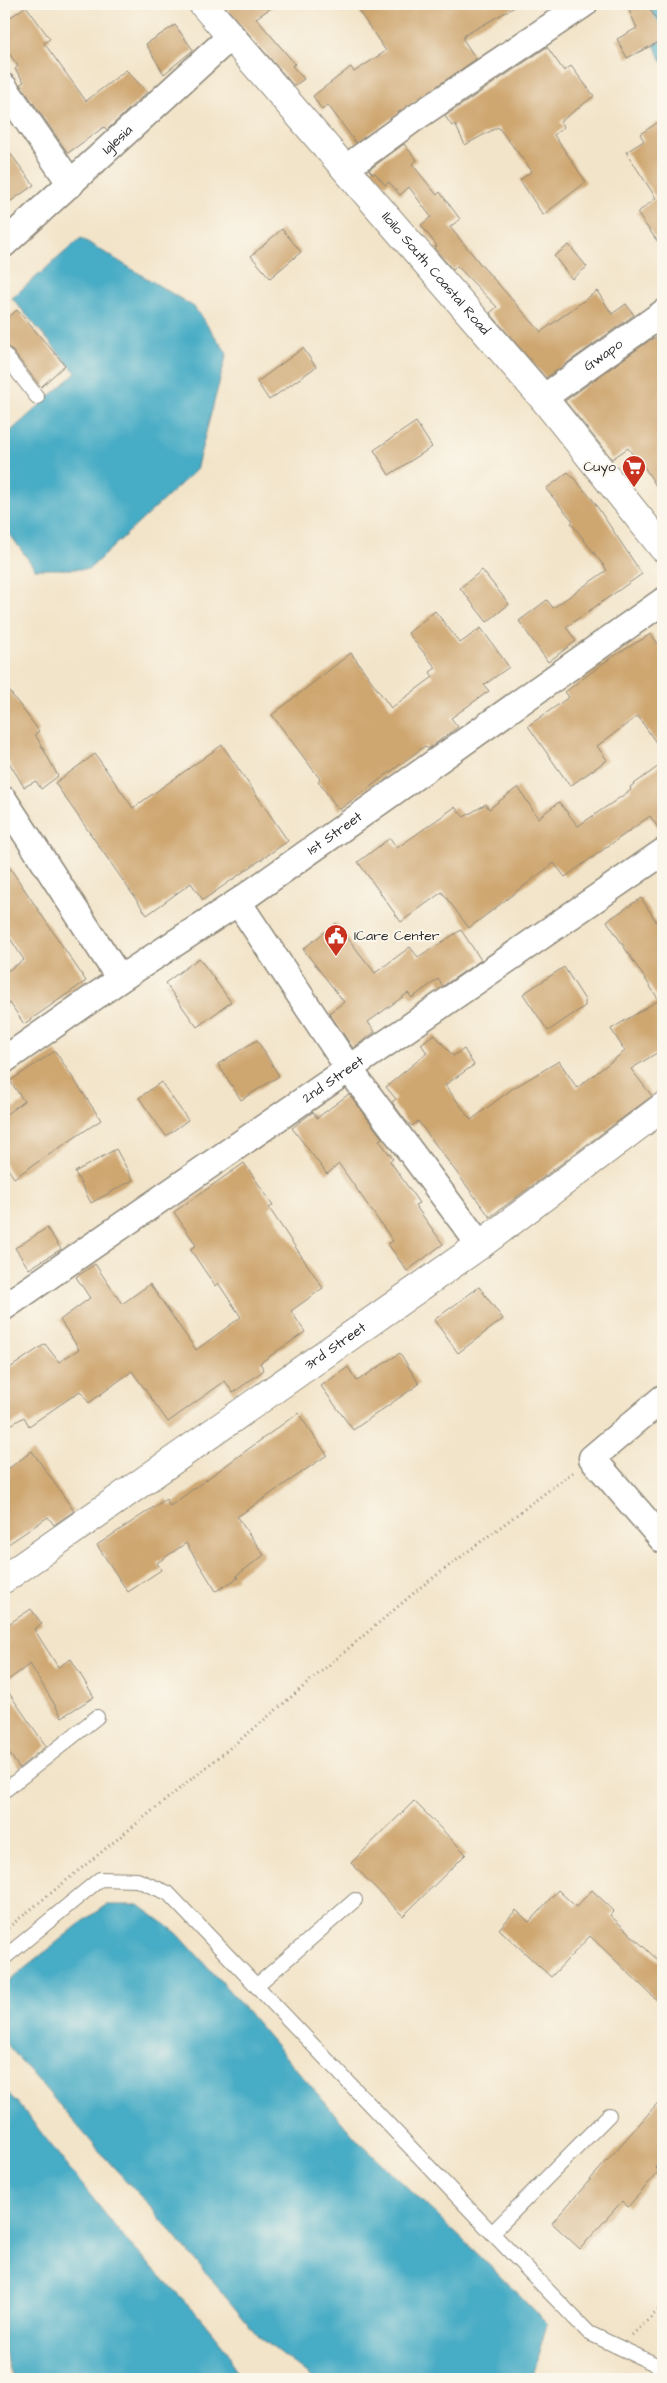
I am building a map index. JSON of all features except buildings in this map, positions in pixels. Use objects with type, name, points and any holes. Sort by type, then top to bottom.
[{"type":"street","name":"Iloilo South Coastal Road","points":[[203,4],[543,398],[661,540]]},
{"type":"street","points":[[346,168],[412,120],[584,4]]},
{"type":"street","name":"Iglesia","points":[[4,244],[232,36]]},
{"type":"street","points":[[4,87],[71,184]]},
{"type":"street","name":"Gwapo","points":[[543,398],[663,313]]},
{"type":"street","name":"1st Street","points":[[4,1060],[120,979],[238,902],[663,601]]},
{"type":"street","points":[[6,808],[120,979]]},
{"type":"street","name":"2nd Street","points":[[4,1307],[663,852]]},
{"type":"street","points":[[238,902],[349,1069],[480,1245]]},
{"type":"street","name":"3rd Street","points":[[4,1579],[480,1245],[663,1107]]},
{"type":"street","points":[[663,1398],[592,1458],[663,1540]]},
{"type":"lane","points":[[4,354],[37,397]]},
{"type":"lane","points":[[4,1791],[97,1718]]},
{"type":"lane","points":[[4,1958],[100,1879],[137,1880],[168,1893],[589,2333],[663,2368]]},
{"type":"lane","points":[[256,1986],[355,1900]]},
{"type":"lane","points":[[492,2232],[609,2115]]},
{"type":"path","points":[[4,1931],[257,1726],[421,1587],[592,1458]]},
{"type":"path","points":[[618,2348],[663,2306]]},
{"type":"water","points":[[634,4],[663,4],[663,63]]},
{"type":"water","points":[[81,238],[194,307],[227,353],[196,470],[89,569],[35,569],[4,526],[4,437],[76,373],[12,298]]},
{"type":"water","points":[[107,1905],[139,1905],[177,1933],[226,1987],[358,2141],[483,2259],[547,2324],[531,2379],[313,2379],[258,2336],[154,2211],[4,2041],[4,1985],[78,1925]]},
{"type":"water","points":[[4,2090],[18,2103],[124,2238],[198,2315],[228,2352],[238,2379],[12,2379],[4,2352]]},
{"type":"place","name":"Cuyo","points":[[634,488]]},
{"type":"place","name":"ICare Center","points":[[336,957]]}]
